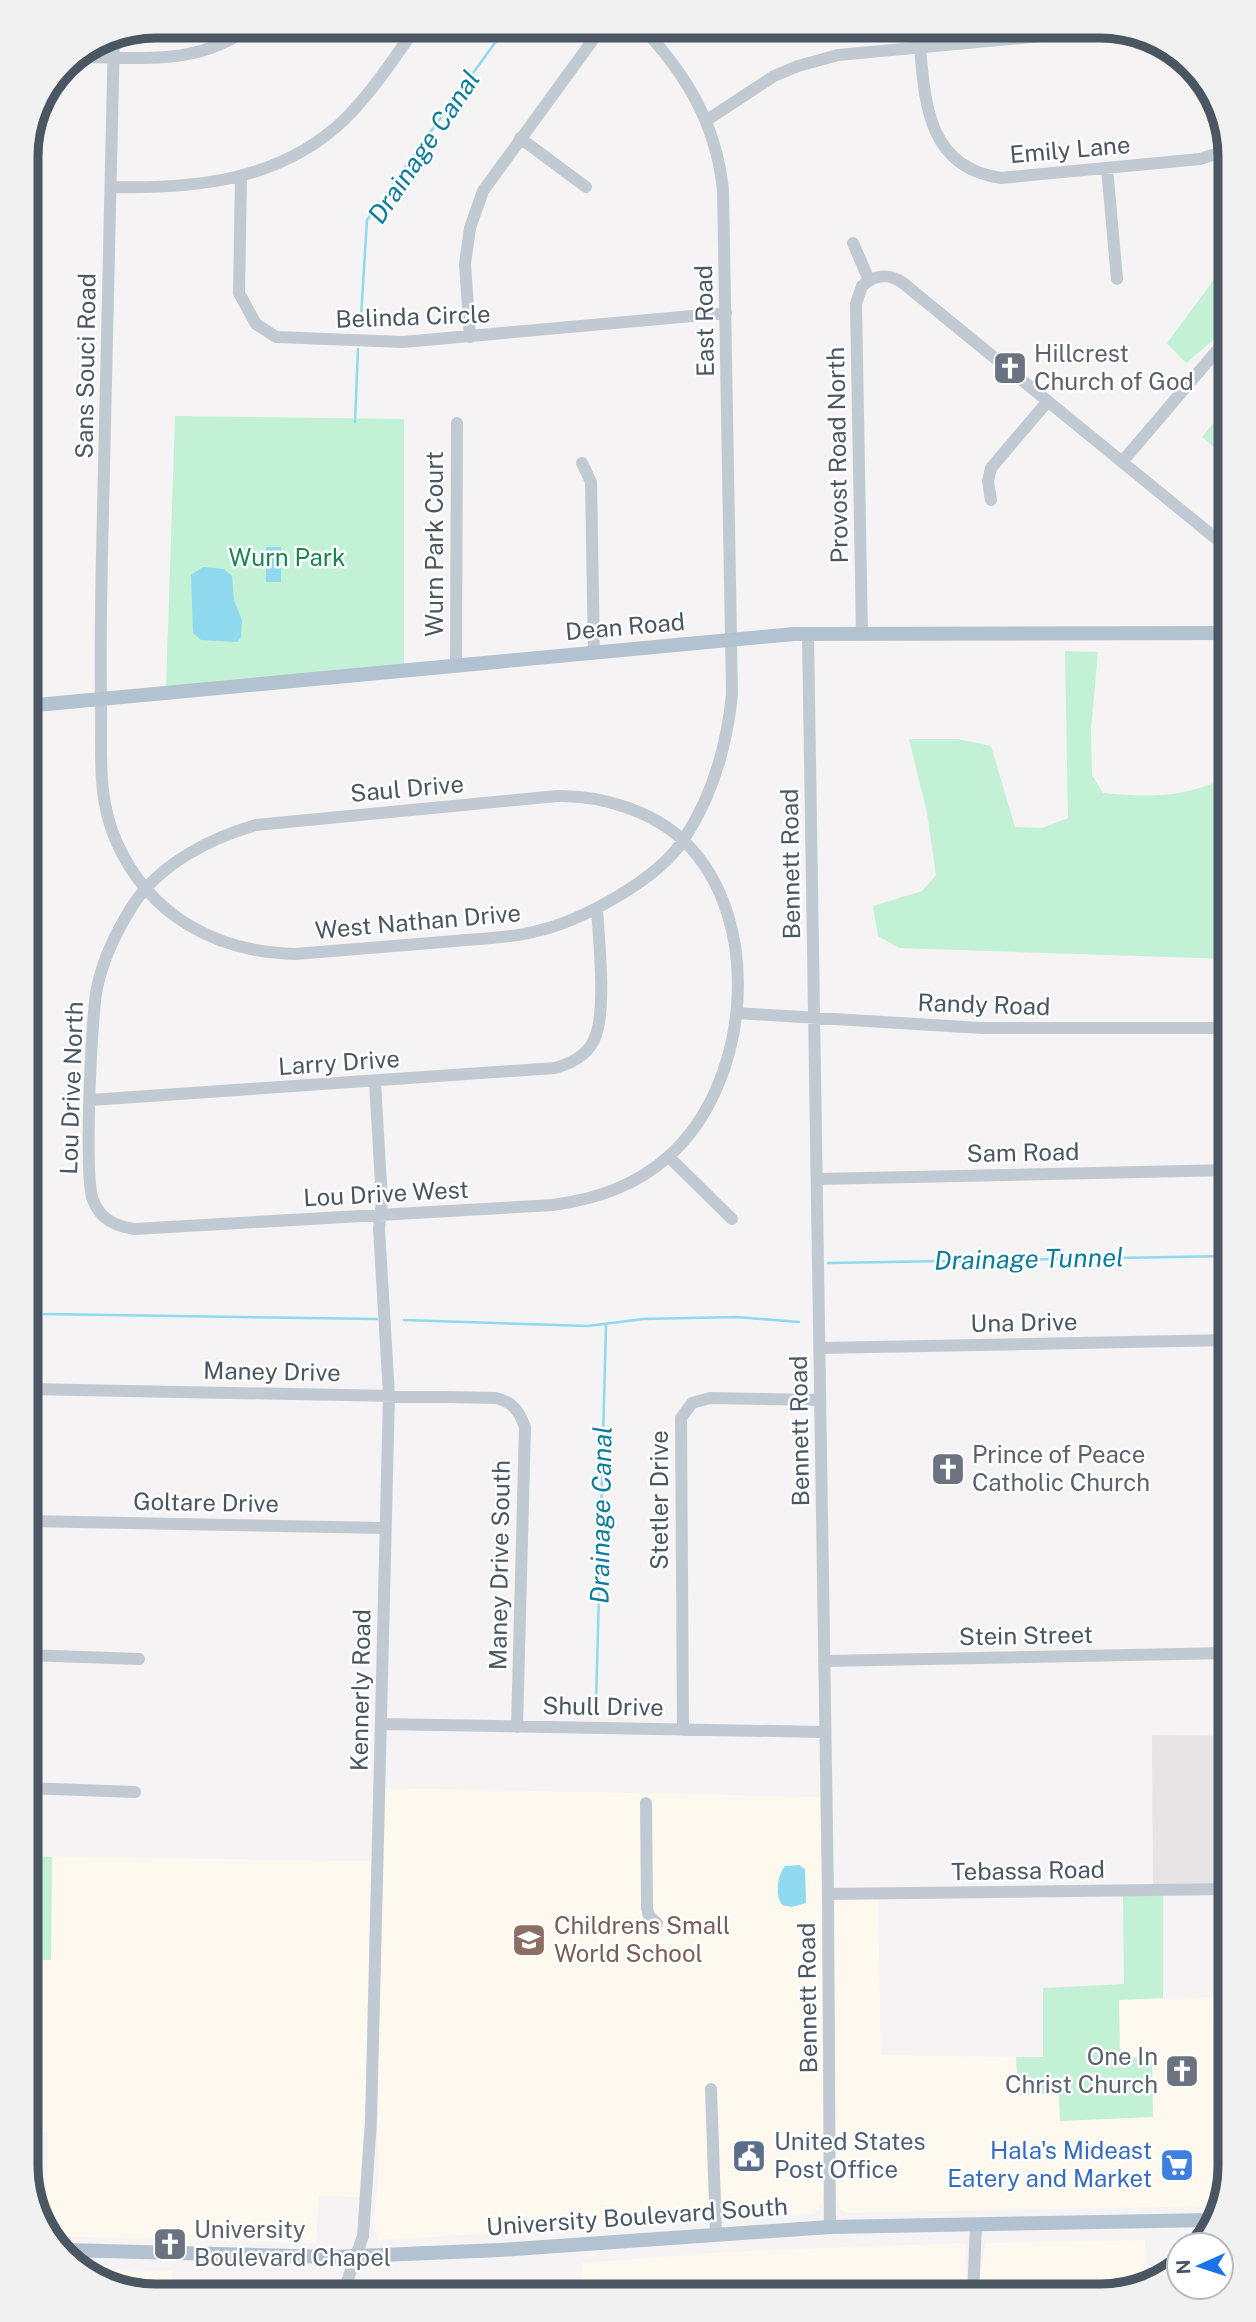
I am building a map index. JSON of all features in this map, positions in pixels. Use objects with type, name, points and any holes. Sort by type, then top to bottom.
[{"type":"main road","name":"Dean Road","points":[[39,705],[808,634],[1218,633]]},
{"type":"main road","name":"University Boulevard South","points":[[74,2250],[354,2256],[500,2250],[830,2227],[1204,2220]]},
{"type":"street","points":[[93,57],[168,58],[197,55],[235,38]]},
{"type":"street","points":[[111,187],[189,187],[241,177],[295,154],[343,121],[373,87],[408,38]]},
{"type":"street","points":[[470,337],[465,283],[470,228],[491,176],[594,38]]},
{"type":"street","name":"East Road","points":[[652,39],[688,82],[707,120],[719,161],[723,190],[732,694],[725,744],[707,795],[684,841]]},
{"type":"street","points":[[707,120],[757,86],[797,66],[838,55],[1008,39]]},
{"type":"street","name":"Sans Souci Road","points":[[113,47],[101,699],[104,801],[116,842],[144,891]]},
{"type":"street","name":"Emily Lane","points":[[919,47],[929,118],[942,144],[961,163],[987,176],[1001,178],[1200,159],[1218,153]]},
{"type":"street","points":[[520,138],[586,187]]},
{"type":"street","points":[[1107,168],[1117,279]]},
{"type":"street","name":"Belinda Circle","points":[[241,177],[239,293],[248,314],[264,331],[287,340],[361,342],[470,337],[726,313]]},
{"type":"street","points":[[853,243],[869,280],[887,276],[903,282],[1218,540]]},
{"type":"street","name":"Provost Road North","points":[[862,634],[856,304],[862,286],[869,280]]},
{"type":"street","points":[[1122,462],[1218,349]]},
{"type":"street","points":[[991,500],[988,481],[991,468],[1048,401]]},
{"type":"street","name":"Wurn Park Court","points":[[456,666],[457,423]]},
{"type":"street","points":[[582,463],[591,482],[594,653]]},
{"type":"street","name":"Bennett Road","points":[[808,634],[828,1894],[830,2227]]},
{"type":"street","name":"Saul Drive","points":[[144,891],[194,851],[235,831],[279,822],[376,813],[576,796],[617,804],[667,828],[684,841]]},
{"type":"street","name":"West Nathan Drive","points":[[144,891],[206,934],[247,949],[279,953],[513,936],[570,922],[597,909],[658,865],[684,841]]},
{"type":"street","name":"Lou Drive West","points":[[99,1212],[121,1227],[134,1228],[380,1216],[580,1202],[617,1189],[669,1157],[689,1136],[714,1099],[732,1050],[737,1013],[734,947],[726,912],[701,863],[684,841]]},
{"type":"street","name":"Lou Drive North","points":[[99,1212],[89,1186],[97,987],[114,939],[144,891]]},
{"type":"street","name":"Larry Drive","points":[[91,1100],[375,1082],[555,1068],[569,1064],[585,1053],[596,1035],[600,1019],[597,909]]},
{"type":"street","name":"Randy Road","points":[[737,1013],[981,1028],[1218,1028]]},
{"type":"street","name":"Kennerly Road","points":[[346,2283],[363,2236],[370,2148],[381,1724],[389,1395],[380,1216],[383,1201],[375,1082]]},
{"type":"street","points":[[669,1157],[732,1219]]},
{"type":"street","name":"Sam Road","points":[[818,1179],[1218,1170]]},
{"type":"street","name":"Una Drive","points":[[820,1348],[1218,1340]]},
{"type":"street","name":"Maney Drive","points":[[38,1389],[496,1398],[514,1406]]},
{"type":"street","name":"Stetler Drive","points":[[682,1730],[681,1418],[692,1403],[710,1398],[820,1400]]},
{"type":"street","name":"Maney Drive South","points":[[514,1406],[525,1427],[517,1727]]},
{"type":"street","name":"Goltare Drive","points":[[38,1521],[385,1528]]},
{"type":"street","name":"Stein Street","points":[[824,1661],[1218,1653]]},
{"type":"street","points":[[38,1655],[139,1659]]},
{"type":"street","name":"Shull Drive","points":[[381,1724],[825,1732]]},
{"type":"street","points":[[38,1788],[135,1792]]},
{"type":"street","points":[[646,1803],[647,1908],[649,1916],[657,1923]]},
{"type":"street","name":"Tebassa Road","points":[[828,1894],[1218,1889]]},
{"type":"street","points":[[711,2089],[716,2234]]},
{"type":"street","points":[[974,2284],[976,2224]]},
{"type":"shaded area","points":[[1152,1735],[1218,1736],[1218,1884],[1153,1885]]},
{"type":"shaded area","points":[[383,1788],[820,1797],[825,2190],[821,2207],[814,2214],[379,2240],[373,2227],[379,2173],[376,2089]]},
{"type":"shaded area","points":[[52,1857],[371,1861],[366,2092],[359,2197],[319,2196],[316,2243],[62,2236],[46,2209],[48,2132],[38,2132],[38,1960],[51,1960]]},
{"type":"shaded area","points":[[878,1899],[881,2055],[1016,2057],[1018,2095],[1059,2094],[1060,2121],[1120,2057],[1119,2000],[1213,1997],[1214,2042],[1218,2042],[1218,2166],[1210,2206],[847,2213],[841,2210],[835,2194],[833,1901]]},
{"type":"shaded area","points":[[1145,2240],[1144,2275],[1100,2284],[979,2284],[985,2243]]},
{"type":"shaded area","points":[[958,2243],[965,2245],[967,2284],[581,2283],[582,2263],[724,2252]]},
{"type":"shaded area","points":[[101,2269],[172,2271],[171,2283],[149,2283],[133,2281]]},
{"type":"green space","points":[[1218,274],[1218,336],[1186,363],[1167,343]]},
{"type":"green space","name":"Wurn Park","points":[[175,416],[404,419],[404,665],[166,688]]},
{"type":"green space","points":[[1218,418],[1218,451],[1202,437]]},
{"type":"green space","points":[[1065,651],[1098,652],[1091,730],[1092,775],[1103,793],[1163,795],[1192,790],[1218,781],[1218,959],[899,948],[878,936],[873,906],[922,891],[936,875],[927,813],[909,739],[958,739],[991,746],[1015,827],[1042,828],[1068,818]]},
{"type":"green space","points":[[38,1856],[52,1857],[51,1960],[38,1960]]},
{"type":"green space","points":[[1123,1895],[1163,1896],[1163,1998],[1119,2000],[1120,2057],[1152,2058],[1153,2117],[1060,2121],[1059,2094],[1018,2095],[1016,2057],[1043,2057],[1043,1988],[1124,1984]]},
{"type":"water","points":[[266,547],[281,547],[281,582],[266,582]]},
{"type":"water","points":[[203,567],[224,569],[232,576],[234,600],[242,620],[241,637],[237,642],[201,640],[193,633],[191,575]]},
{"type":"water","points":[[799,1865],[805,1869],[806,1903],[792,1907],[782,1905],[778,1891],[780,1875],[785,1866]]},
{"type":"waterway","name":"Drainage Canal","points":[[361,317],[367,220],[498,38]]},
{"type":"waterway","points":[[355,422],[358,349]]},
{"type":"waterway","name":"Drainage Tunnel","points":[[828,1263],[1218,1256]]},
{"type":"waterway","name":"Drainage Canal","points":[[44,1314],[377,1319]]},
{"type":"waterway","name":"Drainage Canal","points":[[404,1320],[588,1326],[643,1319],[736,1317],[799,1322]]},
{"type":"waterway","name":"Drainage Canal","points":[[596,1705],[606,1326]]},
{"type":"place","name":"Hillcrest Church of God","points":[[1010,368]]},
{"type":"place","name":"Prince of Peace Catholic Church","points":[[948,1469]]},
{"type":"place","name":"Childrens Small World School","points":[[529,1940]]},
{"type":"place","name":"One In Christ Church","points":[[1182,2071]]},
{"type":"place","name":"United States Post Office","points":[[749,2156]]},
{"type":"place","name":"Hala's Mideast Eatery and Market","points":[[1177,2165]]},
{"type":"place","name":"University Boulevard Chapel","points":[[170,2244]]}]
